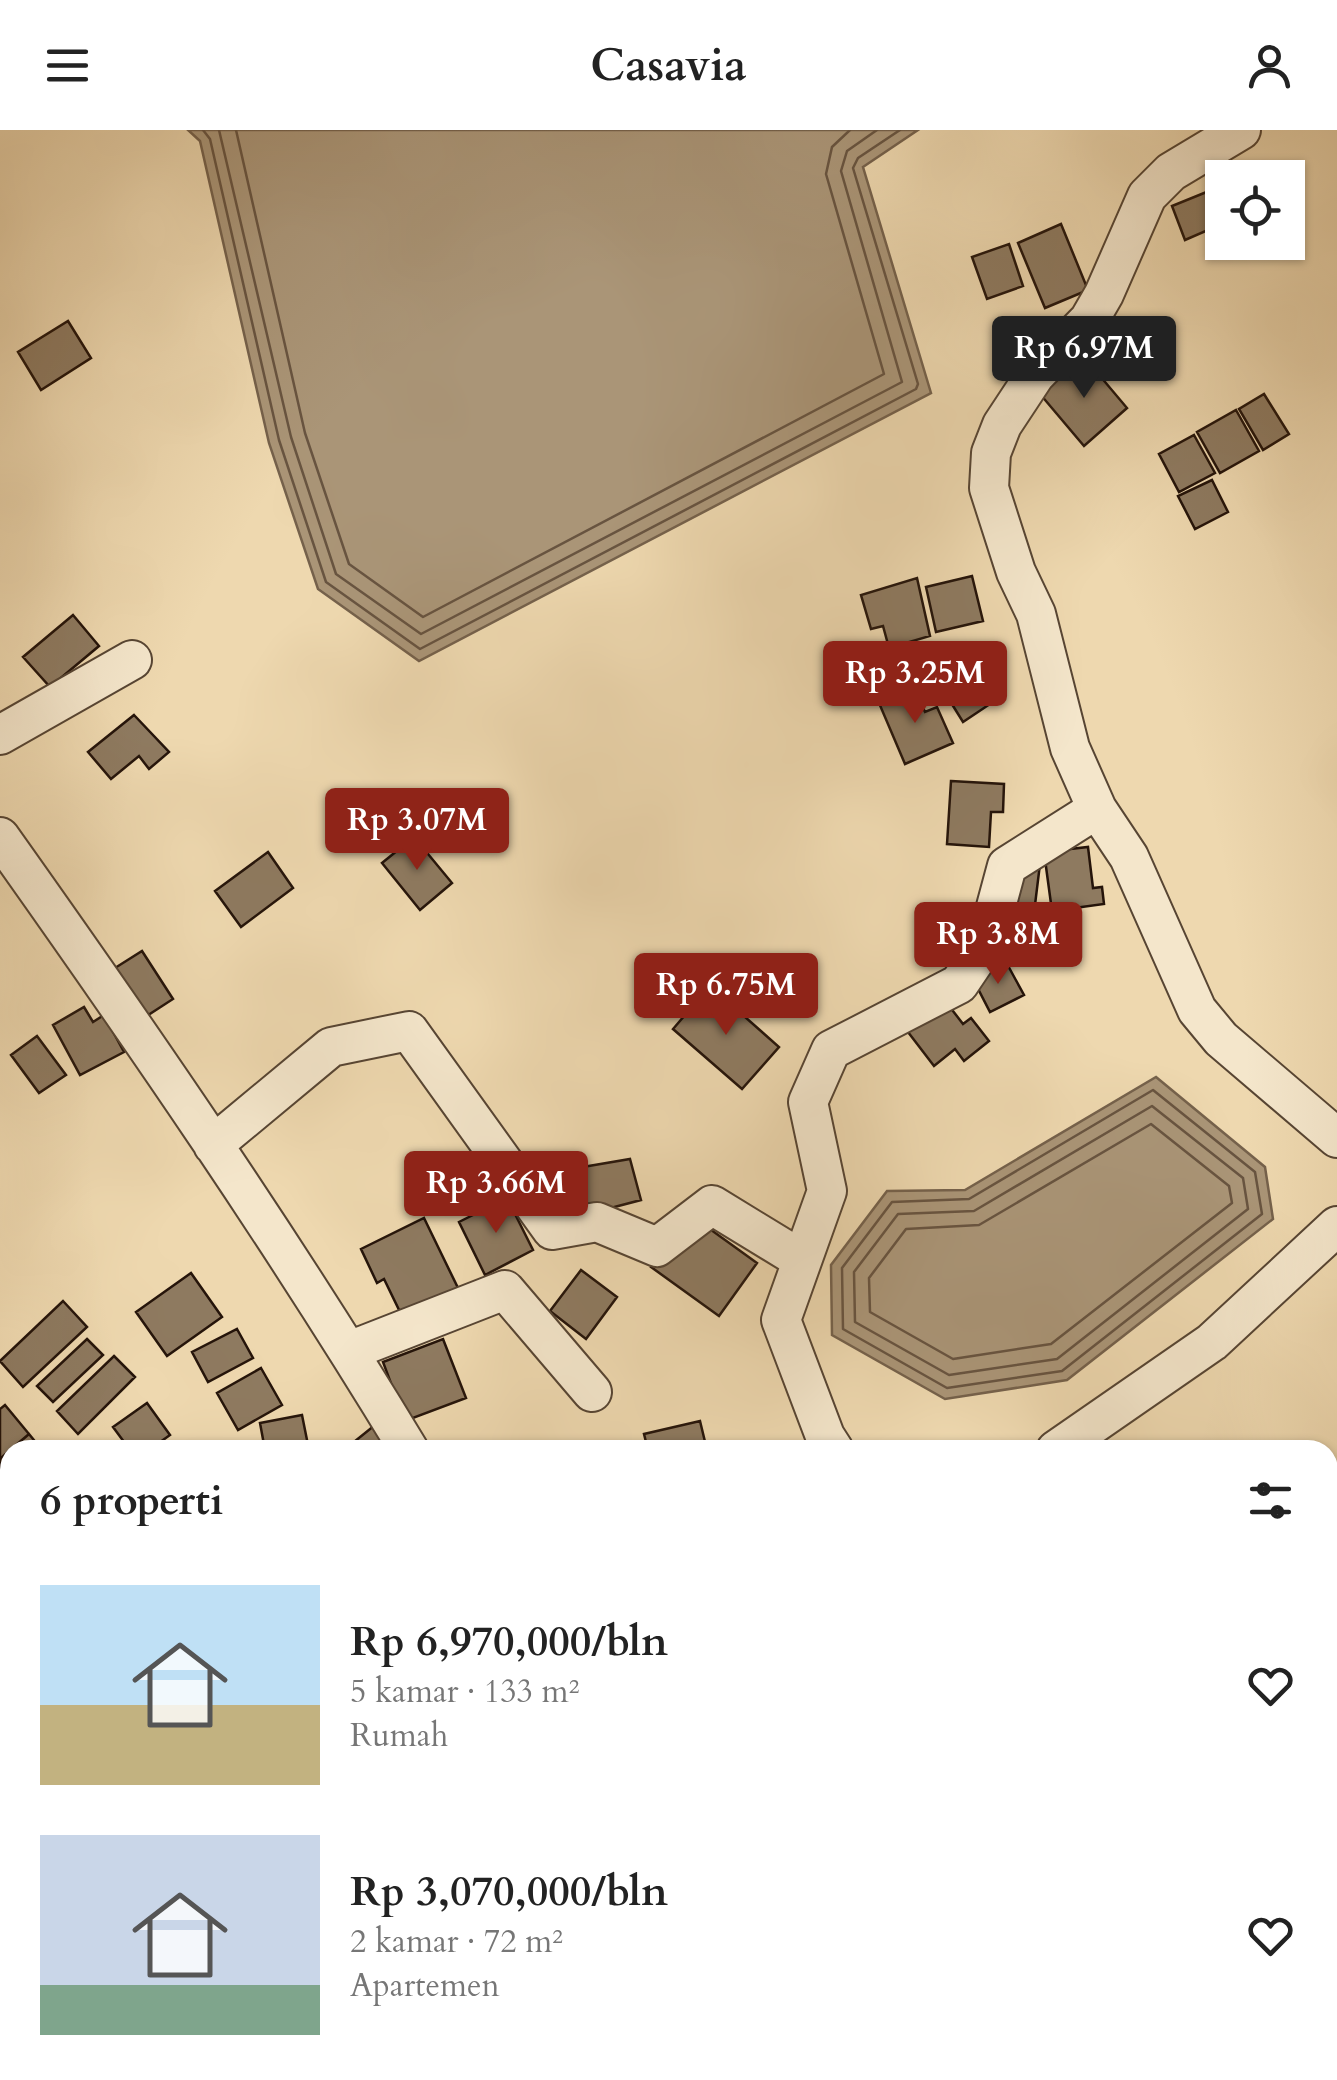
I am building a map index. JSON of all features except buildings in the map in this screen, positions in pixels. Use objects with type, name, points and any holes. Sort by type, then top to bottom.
[{"type":"street","points":[[1241,130],[1171,172],[1146,196],[1089,320],[1020,395],[990,454],[989,488],[1016,572],[1036,614],[1070,748],[1097,809],[1129,858],[1207,1026],[1337,1138]]},
{"type":"street","points":[[0,735],[132,660]]},
{"type":"street","points":[[828,1440],[781,1320],[827,1191],[808,1102],[830,1050],[959,984],[986,944],[1007,866],[1097,809]]},
{"type":"street","points":[[0,838],[130,1019],[350,1351],[403,1440]]},
{"type":"street","points":[[214,1146],[332,1047],[409,1031],[552,1230],[597,1222],[657,1247],[712,1205],[802,1260]]},
{"type":"street","points":[[1070,1440],[1212,1342],[1337,1226]]},
{"type":"street","points":[[350,1351],[505,1290],[592,1392]]},
{"type":"water","points":[[188,130],[918,130],[863,167],[931,393],[419,661],[318,589],[269,443],[200,141]]},
{"type":"water","points":[[1156,1077],[1265,1167],[1273,1219],[1067,1380],[945,1399],[832,1335],[831,1265],[887,1191],[965,1190]]}]
